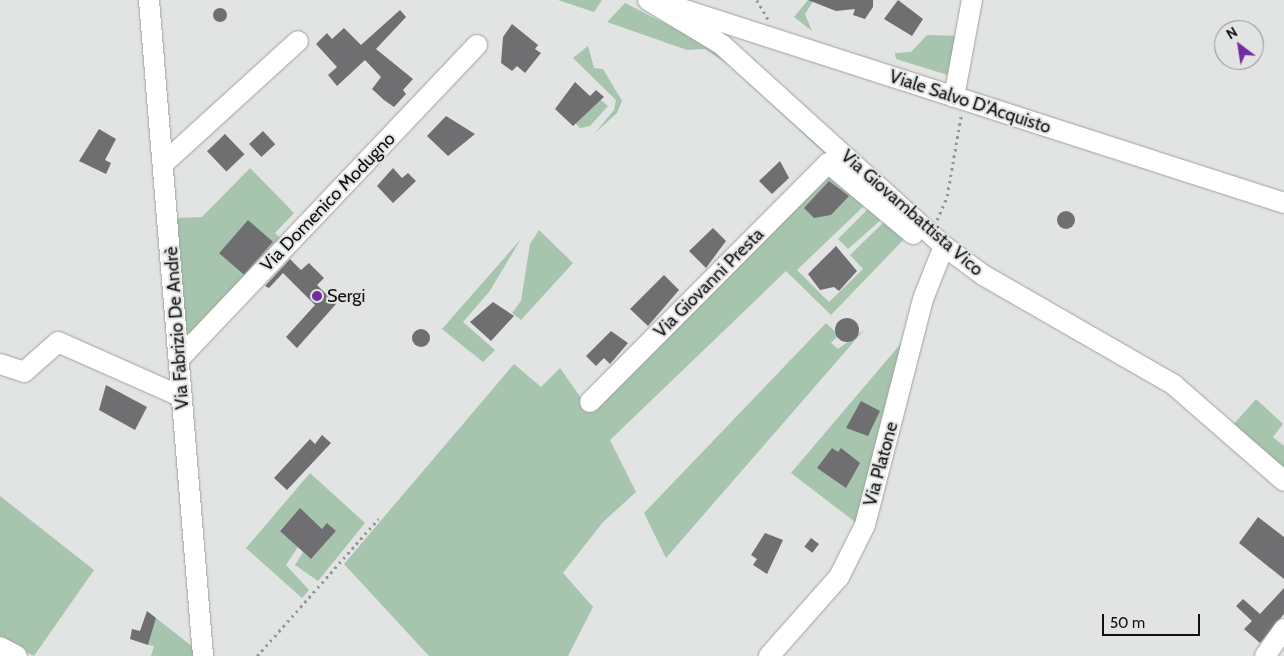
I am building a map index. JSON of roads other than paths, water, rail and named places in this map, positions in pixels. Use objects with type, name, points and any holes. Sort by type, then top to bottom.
[{"type":"street","name":"Via Fabrizio De Andrè","points":[[149,0],[204,656]]},
{"type":"street","name":"Via Giovambattista Vico","points":[[648,0],[721,44],[937,244],[983,274],[1174,385],[1284,482]]},
{"type":"street","name":"Viale Salvo D'Acquisto","points":[[655,0],[714,18],[958,105],[1284,203]]},
{"type":"street","points":[[958,105],[970,2]]},
{"type":"street","points":[[714,18],[713,33],[721,44]]},
{"type":"street","points":[[164,163],[298,41]]},
{"type":"street","name":"Via Domenico Modugno","points":[[179,359],[477,45]]},
{"type":"street","name":"Via Giovanni Presta","points":[[590,402],[828,163],[937,244]]},
{"type":"street","name":"Via Platone","points":[[769,656],[839,577],[865,525],[937,244]]},
{"type":"street","points":[[0,364],[24,372],[58,342],[182,397]]},
{"type":"street","points":[[1265,656],[1284,629]]},
{"type":"street","points":[[0,646],[17,656]]},
{"type":"place","name":"Sergi","points":[[317,296]]}]
